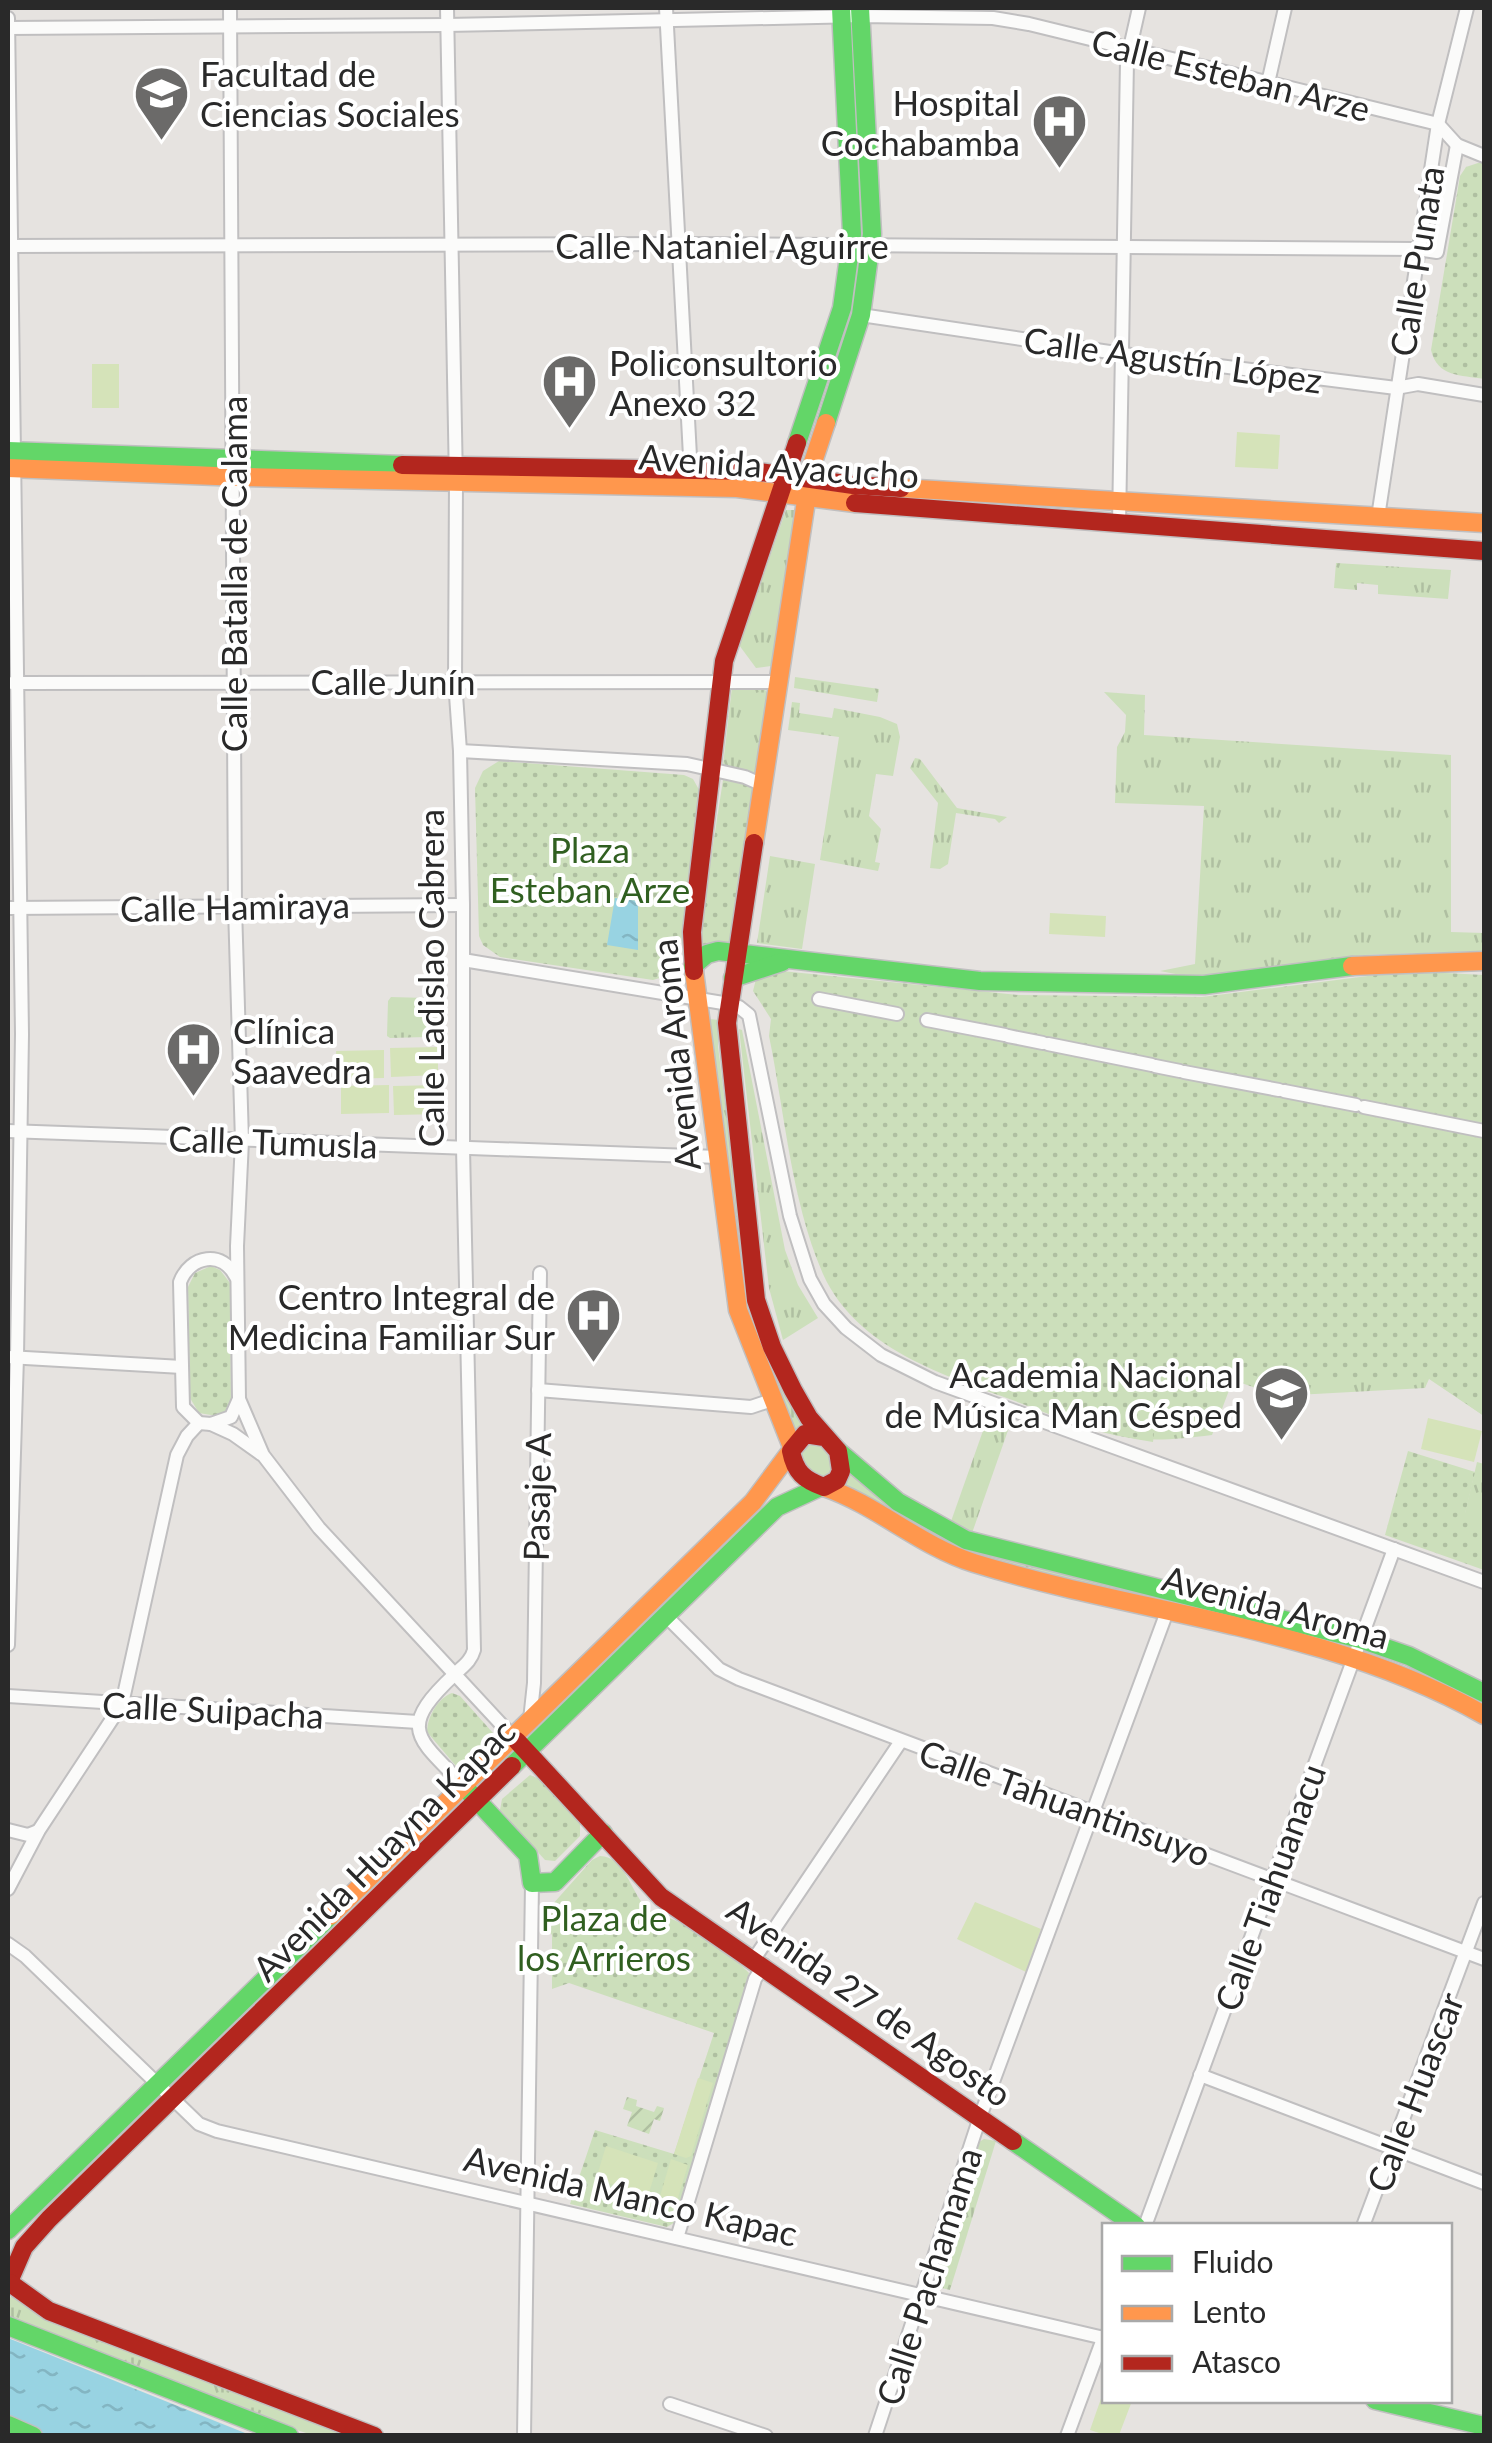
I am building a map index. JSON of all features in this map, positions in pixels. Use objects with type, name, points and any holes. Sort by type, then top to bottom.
[{"type":"main road","name":"Avenida Aroma","points":[[824,1437],[783,1372],[756,1300],[728,1064],[729,1004],[808,488],[861,315],[851,12]]},
{"type":"main road","name":"Avenida Aroma","points":[[792,1449],[738,1310],[693,966],[692,932],[721,680],[730,638],[861,246]]},
{"type":"main road","name":"Avenida Ayacucho","points":[[11,459],[456,474],[691,478],[786,475],[808,488],[1119,524],[1484,550]]},
{"type":"main road","name":"Avenida Ayacucho","points":[[691,478],[780,494],[853,486],[1484,523]]},
{"type":"main road","points":[[693,966],[712,952],[772,955],[787,961],[980,981],[1204,986],[1364,964],[1484,961]]},
{"type":"main road","points":[[733,978],[787,961]]},
{"type":"main road","points":[[806,1434],[824,1437],[838,1452],[839,1476],[834,1483],[822,1487],[798,1472],[792,1449],[806,1434]]},
{"type":"main road","name":"Avenida Huayna Kapac","points":[[8,2230],[752,1502],[792,1449]]},
{"type":"main road","name":"Avenida Aroma","points":[[838,1452],[900,1504],[966,1540],[1437,1668],[1484,1693]]},
{"type":"main road","name":"Avenida Aroma","points":[[822,1487],[859,1500],[938,1550],[972,1562],[1168,1609],[1357,1648],[1484,1715]]},
{"type":"main road","name":"Avenida Huayna Kapac","points":[[9,2278],[37,2231],[664,1614],[776,1507],[822,1487]]},
{"type":"main road","name":"Avenida 27 de Agosto","points":[[514,1738],[661,1897],[1132,2223]]},
{"type":"main road","points":[[463,1785],[528,1855],[532,1883],[555,1882],[603,1833]]},
{"type":"main road","points":[[9,2278],[49,2312],[374,2436]]},
{"type":"main road","points":[[8,2326],[289,2436]]},
{"type":"main road","points":[[1383,2403],[1484,2426]]},
{"type":"main road","points":[[8,2425],[32,2436]]},
{"type":"street","name":"Calle Batalla de Calama","points":[[230,8],[235,906],[242,1141],[237,1279],[240,1399]]},
{"type":"street","name":"Calle Ladislao Cabrera","points":[[418,1722],[439,1690],[473,1656],[474,1650],[463,1148],[460,752],[455,681],[456,474],[447,8]]},
{"type":"street","points":[[1119,524],[1129,50],[1138,8]]},
{"type":"street","points":[[1268,82],[1285,8]]},
{"type":"street","name":"Calle Punata","points":[[1378,518],[1438,124],[1467,8]]},
{"type":"street","name":"Calle Esteban Arze","points":[[8,24],[447,25],[666,13],[979,13],[1438,124]]},
{"type":"street","points":[[666,13],[691,478]]},
{"type":"street","points":[[8,24],[13,908],[22,1034],[14,1132],[8,1644]]},
{"type":"street","points":[[1438,124],[1457,145],[1484,156]]},
{"type":"street","name":"Calle Punata","points":[[1437,252],[1457,145]]},
{"type":"street","name":"Calle Nataniel Aguirre","points":[[10,246],[678,244],[1437,252]]},
{"type":"street","name":"Calle Agustín López","points":[[861,315],[1123,354],[1396,388],[1418,384],[1484,394]]},
{"type":"street","name":"Calle Junín","points":[[12,683],[779,682]]},
{"type":"street","points":[[460,752],[688,764],[763,785]]},
{"type":"street","name":"Calle Hamiraya","points":[[13,908],[463,906]]},
{"type":"street","points":[[463,960],[740,1007],[752,1025],[790,1216],[805,1266],[824,1304],[846,1328],[902,1368],[1484,1582]]},
{"type":"street","points":[[819,999],[1484,1131]]},
{"type":"street","name":"Calle Tumusla","points":[[14,1132],[718,1157]]},
{"type":"street","points":[[205,1424],[183,1407],[180,1282],[184,1270],[195,1261],[214,1258],[231,1266],[237,1279]]},
{"type":"street","name":"Pasaje A","points":[[530,1722],[534,1683],[540,1272]]},
{"type":"street","points":[[12,1357],[182,1368]]},
{"type":"street","points":[[538,1390],[750,1407],[775,1399]]},
{"type":"street","points":[[8,1890],[38,1831],[122,1704],[178,1455],[187,1436],[205,1424],[231,1417],[240,1399]]},
{"type":"street","name":"Avenida 27 de Agosto","points":[[240,1399],[263,1455],[319,1528],[514,1738]]},
{"type":"street","name":"Avenida 27 de Agosto","points":[[205,1424],[233,1434],[263,1455]]},
{"type":"street","name":"Calle Tiahuanacu","points":[[1145,2223],[1394,1549]]},
{"type":"street","name":"Calle Pachamama","points":[[875,2436],[980,2117],[1168,1609]]},
{"type":"street","name":"Calle Tahuantinsuyo","points":[[664,1614],[720,1669],[901,1741],[1484,1959]]},
{"type":"street","name":"Calle Suipacha","points":[[8,1696],[418,1722]]},
{"type":"street","points":[[418,1722],[418,1736],[423,1744],[463,1785]]},
{"type":"street","points":[[678,2238],[759,1962],[901,1741]]},
{"type":"street","points":[[8,1830],[28,1835],[38,1831]]},
{"type":"street","points":[[524,2436],[532,1883]]},
{"type":"street","name":"Calle Huascar","points":[[1365,2223],[1484,1902]]},
{"type":"street","name":"Avenida Manco Kapac","points":[[8,1944],[26,1956],[198,2124],[216,2131],[1102,2337]]},
{"type":"street","points":[[1200,2076],[1484,2184]]},
{"type":"street","points":[[1067,2436],[1102,2342]]},
{"type":"street","points":[[670,2404],[766,2436]]},
{"type":"green space","points":[[1484,163],[1484,379],[1444,370],[1431,350],[1460,176],[1466,167]]},
{"type":"green space","points":[[92,364],[119,364],[119,408],[92,408]]},
{"type":"green space","points":[[1237,432],[1280,435],[1278,469],[1235,467]]},
{"type":"green space","points":[[786,510],[796,510],[771,666],[756,668],[739,645]]},
{"type":"green space","points":[[1336,563],[1451,570],[1448,599],[1378,594],[1378,585],[1357,583],[1357,590],[1334,588]]},
{"type":"green space","points":[[795,677],[879,689],[877,702],[794,688]]},
{"type":"green space","points":[[732,687],[764,688],[769,696],[756,775],[723,765]]},
{"type":"green space","points":[[1104,692],[1145,695],[1144,735],[1451,755],[1451,932],[1484,933],[1484,951],[1364,955],[1196,978],[1160,971],[1195,964],[1204,806],[1115,803],[1117,747],[1125,732],[1126,715]]},
{"type":"green space","points":[[792,702],[800,703],[799,713],[832,718],[834,708],[897,724],[900,737],[893,776],[876,774],[869,816],[881,829],[875,862],[880,863],[878,871],[820,860],[839,737],[788,730]]},
{"type":"green space","points":[[915,758],[920,759],[957,808],[1007,817],[999,823],[956,813],[948,864],[940,869],[930,868],[938,803],[910,768]]},
{"type":"green space","name":"Plaza Esteban Arze","points":[[499,761],[684,775],[693,779],[702,795],[678,965],[672,974],[653,980],[500,957],[483,945],[479,936],[475,788],[483,771]]},
{"type":"green space","points":[[723,780],[744,782],[753,789],[731,945],[718,943],[702,948],[700,930]]},
{"type":"green space","points":[[770,856],[815,864],[802,949],[757,943]]},
{"type":"green space","points":[[1050,913],[1106,916],[1105,937],[1049,934]]},
{"type":"green space","points":[[782,971],[1019,995],[1202,997],[1407,971],[1484,975],[1484,1416],[1429,1378],[1276,1383],[1223,1365],[1217,1370],[1205,1416],[1155,1424],[1153,1442],[1100,1431],[1049,1414],[905,1356],[857,1322],[838,1300],[812,1246],[790,1156],[769,1036],[771,1019],[753,991],[756,979]]},
{"type":"green space","points":[[391,997],[426,998],[427,1037],[387,1036]]},
{"type":"green space","points":[[709,1019],[719,1020],[718,1046],[746,1276],[806,1422],[795,1430],[751,1329],[745,1306]]},
{"type":"green space","points":[[739,1029],[785,1250],[798,1285],[818,1318],[783,1340],[769,1288]]},
{"type":"green space","points":[[438,1047],[438,1075],[391,1077],[390,1048]]},
{"type":"green space","points":[[384,1050],[384,1078],[337,1079],[336,1051]]},
{"type":"green space","points":[[389,1085],[389,1113],[341,1114],[341,1086]]},
{"type":"green space","points":[[441,1085],[441,1114],[394,1115],[393,1086]]},
{"type":"green space","points":[[211,1266],[220,1270],[230,1283],[231,1400],[230,1408],[217,1416],[199,1413],[190,1398],[188,1287],[195,1273]]},
{"type":"green space","points":[[1414,1320],[1484,1416],[1429,1379],[1425,1388],[1278,1396],[1233,1380],[1212,1435],[1143,1439],[1075,1423],[1202,1348]]},
{"type":"green space","points":[[990,1411],[1012,1419],[971,1536],[949,1527]]},
{"type":"green space","points":[[1428,1418],[1482,1431],[1474,1462],[1421,1449]]},
{"type":"green space","points":[[804,1444],[821,1446],[831,1459],[831,1472],[824,1477],[808,1468],[800,1450]]},
{"type":"green space","points":[[1408,1451],[1475,1472],[1465,1514],[1484,1522],[1484,1570],[1385,1535]]},
{"type":"green space","points":[[1477,1462],[1484,1464],[1484,1566],[1455,1555]]},
{"type":"green space","points":[[850,1472],[913,1520],[1349,1643],[1346,1648],[959,1549],[842,1487]]},
{"type":"green space","points":[[452,1693],[460,1696],[493,1733],[462,1767],[456,1766],[427,1732],[434,1709]]},
{"type":"green space","points":[[530,1775],[539,1779],[580,1822],[580,1836],[555,1861],[545,1860],[500,1810],[502,1799]]},
{"type":"green space","name":"Plaza de los Arrieros","points":[[600,1856],[621,1868],[648,1909],[702,1936],[749,1973],[677,2221],[667,2227],[570,2204],[595,2130],[674,2154],[714,2033],[569,1983],[552,1989],[552,1935],[543,1923],[544,1914]]},
{"type":"green space","points":[[975,1902],[1041,1929],[1026,1972],[957,1939]]},
{"type":"green space","points":[[698,2078],[713,2083],[691,2156],[686,2158],[674,2154]]},
{"type":"green space","points":[[627,2097],[637,2100],[636,2106],[654,2112],[657,2106],[664,2108],[660,2121],[654,2119],[649,2134],[627,2126],[632,2112],[623,2109]]},
{"type":"green space","points":[[996,2141],[950,2290],[942,2288],[936,2277],[979,2142]]},
{"type":"green space","points":[[606,2146],[658,2163],[648,2196],[596,2179]]},
{"type":"green space","points":[[671,2159],[688,2165],[677,2201],[660,2196]]},
{"type":"green space","points":[[14,2293],[351,2435],[312,2435],[252,2415],[8,2317],[8,2300]]},
{"type":"green space","points":[[1102,2396],[1102,2403],[1131,2403],[1119,2435],[1090,2430]]},
{"type":"water","points":[[615,898],[638,901],[638,950],[607,945]]},
{"type":"water","points":[[8,2338],[250,2435],[45,2436],[8,2420]]},
{"type":"traffic: fast","points":[[797,443],[842,308],[852,234],[841,8]]},
{"type":"traffic: fast","points":[[826,423],[861,315],[872,234],[860,8]]},
{"type":"traffic: fast","points":[[8,451],[402,465]]},
{"type":"traffic: fast","points":[[693,966],[707,954],[718,951],[980,981],[1204,985],[1352,966]]},
{"type":"traffic: fast","points":[[733,978],[782,962]]},
{"type":"traffic: fast","points":[[838,1451],[898,1502],[966,1540],[1360,1639],[1409,1656],[1484,1693]]},
{"type":"traffic: fast","points":[[512,1766],[777,1507],[820,1487]]},
{"type":"traffic: fast","points":[[470,1793],[528,1855],[532,1883],[555,1882],[603,1833]]},
{"type":"traffic: fast","points":[[8,2230],[330,1916]]},
{"type":"traffic: fast","points":[[1013,2141],[1132,2223]]},
{"type":"traffic: fast","points":[[8,2326],[289,2436]]},
{"type":"traffic: fast","points":[[1388,2403],[1484,2426]]},
{"type":"traffic: fast","points":[[8,2425],[33,2436]]},
{"type":"traffic: slow","points":[[754,843],[811,468],[826,423]]},
{"type":"traffic: slow","points":[[8,468],[737,488],[855,503]]},
{"type":"traffic: slow","points":[[901,488],[1484,523]]},
{"type":"traffic: slow","points":[[1352,966],[1484,961]]},
{"type":"traffic: slow","points":[[694,971],[738,1310],[792,1447]]},
{"type":"traffic: slow","points":[[330,1916],[753,1502],[791,1451]]},
{"type":"traffic: slow","points":[[824,1487],[974,1563],[1299,1642],[1424,1685],[1484,1715]]},
{"type":"traffic: jam","points":[[694,971],[692,932],[724,661],[797,443]]},
{"type":"traffic: jam","points":[[402,465],[753,471],[901,488]]},
{"type":"traffic: jam","points":[[855,503],[1484,551]]},
{"type":"traffic: jam","points":[[754,843],[727,1023],[756,1300],[772,1347],[793,1390],[809,1418],[838,1451],[841,1471],[837,1480],[824,1487],[802,1474],[791,1451],[805,1434],[824,1437]]},
{"type":"traffic: jam","points":[[517,1741],[661,1897],[1013,2141]]},
{"type":"traffic: jam","points":[[11,2277],[24,2247],[49,2219],[512,1766]]},
{"type":"traffic: jam","points":[[10,2283],[49,2311],[374,2436]]},
{"type":"place","name":"Facultad de Ciencias Sociales","points":[[161,142]]},
{"type":"place","name":"Hospital Cochabamba","points":[[1059,171]]},
{"type":"place","name":"Policonsultorio Anexo 32","points":[[570,431]]},
{"type":"place","name":"Clínica Saavedra","points":[[194,1099]]},
{"type":"place","name":"Centro Integral de Medicina Familiar Sur","points":[[594,1365]]},
{"type":"place","name":"Academia Nacional de Música Man Césped","points":[[1281,1443]]}]
